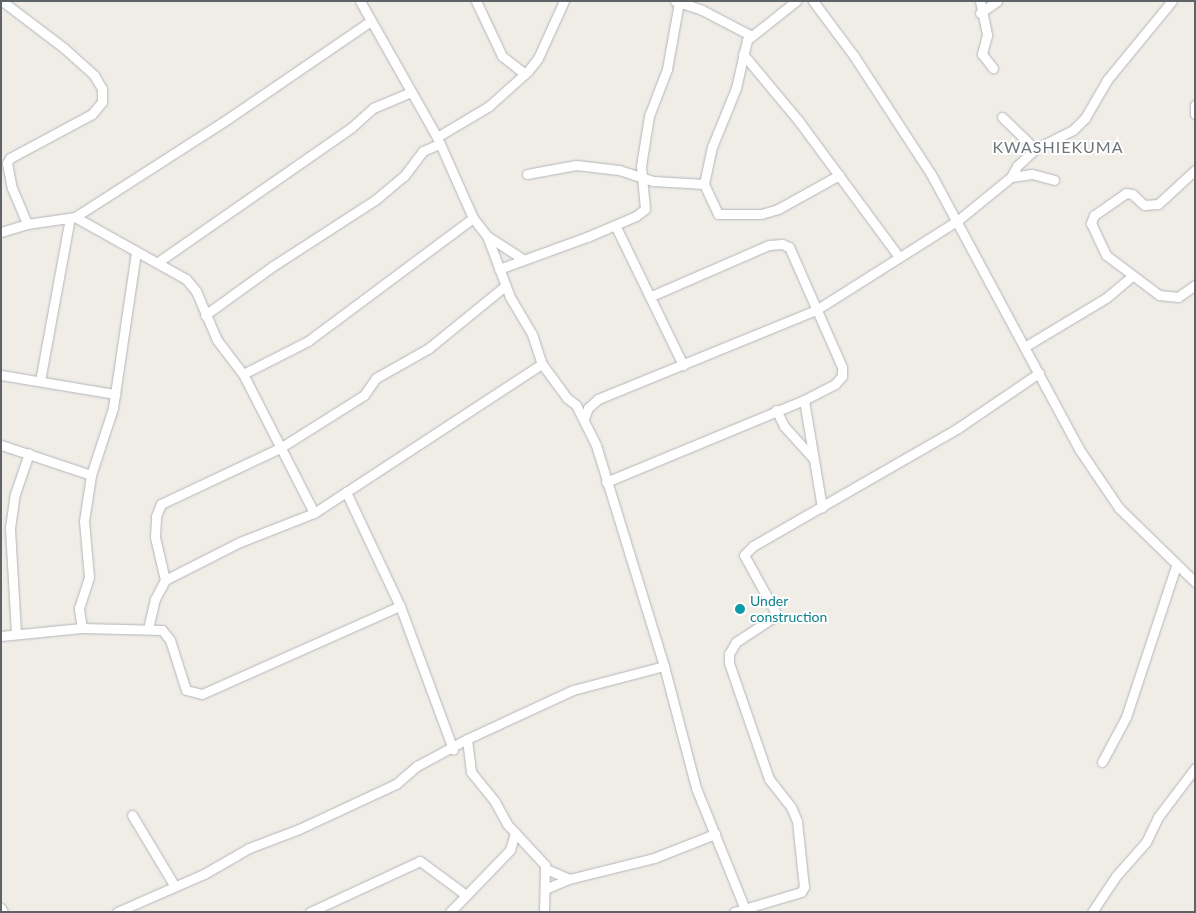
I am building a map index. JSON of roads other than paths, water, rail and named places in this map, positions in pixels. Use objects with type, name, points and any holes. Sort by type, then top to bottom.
[{"type":"street","points":[[2,1],[64,48],[94,76],[102,89],[102,102],[92,114],[10,158],[7,163],[12,188],[27,224]]},
{"type":"street","points":[[360,1],[369,22],[412,92],[438,140],[473,218],[487,236],[505,286],[532,334],[542,364],[567,398],[576,404],[596,445],[664,666],[696,788],[744,907]]},
{"type":"street","points":[[476,1],[502,56],[525,74]]},
{"type":"street","points":[[205,315],[273,266],[375,200],[404,176],[423,151],[489,106],[525,74],[538,58],[564,1]]},
{"type":"street","points":[[796,1],[750,34],[736,88],[712,147],[704,184],[718,214],[761,214],[778,209],[839,175]]},
{"type":"street","points":[[812,1],[895,118],[957,221],[1026,346],[1079,449],[1112,499],[1176,566],[1195,582]]},
{"type":"street","points":[[980,1],[980,13],[987,36],[982,54],[993,68]]},
{"type":"street","points":[[980,13],[997,1]]},
{"type":"street","points":[[576,404],[598,400],[816,310],[957,221],[1011,177],[1017,166],[1035,149],[1072,130],[1085,118],[1107,80],[1172,1]]},
{"type":"street","points":[[499,269],[615,224],[645,209],[642,179],[650,111],[667,69],[677,2],[702,10],[750,34]]},
{"type":"street","points":[[1,232],[27,224],[72,218],[229,118],[369,22]]},
{"type":"street","points":[[744,54],[839,175],[899,257]]},
{"type":"street","points":[[158,262],[352,126],[373,108],[412,92]]},
{"type":"street","points":[[1195,105],[1195,114]]},
{"type":"street","points":[[1002,117],[1035,149]]},
{"type":"street","points":[[527,174],[576,165],[619,170],[642,179],[704,184]]},
{"type":"street","points":[[1195,170],[1153,206],[1144,205],[1132,194],[1126,193],[1092,218],[1102,250],[1132,276],[1167,298],[1182,296],[1195,285]]},
{"type":"street","points":[[1011,177],[1032,174],[1054,180]]},
{"type":"street","points":[[72,218],[158,262],[186,279],[196,291],[217,340],[244,374],[314,513]]},
{"type":"street","points":[[40,381],[72,218]]},
{"type":"street","points":[[244,374],[308,341],[473,218]]},
{"type":"street","points":[[615,224],[683,365]]},
{"type":"street","points":[[487,236],[523,259]]},
{"type":"street","points":[[606,482],[804,400],[835,384],[842,376],[842,367],[789,247],[782,244],[769,245],[651,296]]},
{"type":"street","points":[[82,628],[79,608],[89,577],[84,522],[91,475],[114,394],[136,252]]},
{"type":"street","points":[[1026,346],[1106,298],[1132,276]]},
{"type":"street","points":[[165,580],[155,537],[156,516],[161,504],[280,448],[364,395],[376,378],[429,348],[505,286]]},
{"type":"street","points":[[148,629],[155,599],[165,580],[240,542],[314,513],[542,364]]},
{"type":"street","points":[[734,912],[744,907],[801,892],[804,887],[797,821],[791,807],[769,780],[728,663],[729,654],[736,642],[777,615],[744,555],[753,546],[958,428],[1040,373]]},
{"type":"street","points":[[1,375],[114,394]]},
{"type":"street","points":[[584,418],[588,408],[598,400]]},
{"type":"street","points":[[804,400],[812,458],[822,508]]},
{"type":"street","points":[[776,410],[784,426],[812,458]]},
{"type":"street","points":[[1,445],[91,475]]},
{"type":"street","points":[[16,633],[10,528],[15,494],[29,453]]},
{"type":"street","points":[[346,492],[400,606],[453,749]]},
{"type":"street","points":[[1102,762],[1126,717],[1176,566]]},
{"type":"street","points":[[1,636],[16,633],[82,628],[148,629],[166,634],[186,690],[202,694],[400,606]]},
{"type":"street","points":[[117,912],[396,784],[417,766],[453,749],[467,739],[593,682],[664,666]]},
{"type":"street","points":[[467,739],[471,772],[515,833],[546,869],[569,879]]},
{"type":"street","points":[[1092,912],[1116,876],[1146,842],[1158,817],[1195,768]]},
{"type":"street","points":[[132,815],[174,885]]},
{"type":"street","points":[[450,912],[510,850],[515,833]]},
{"type":"street","points":[[545,890],[569,879],[647,860],[715,834]]},
{"type":"street","points":[[310,912],[420,861],[466,895]]},
{"type":"street","points":[[544,912],[546,869]]},
{"type":"street","points":[[1,908],[3,912]]},
{"type":"place","name":"Under construction","points":[[740,609]]},
{"type":"district","name":"KWASHIEKUMA","points":[[1058,147]]}]
